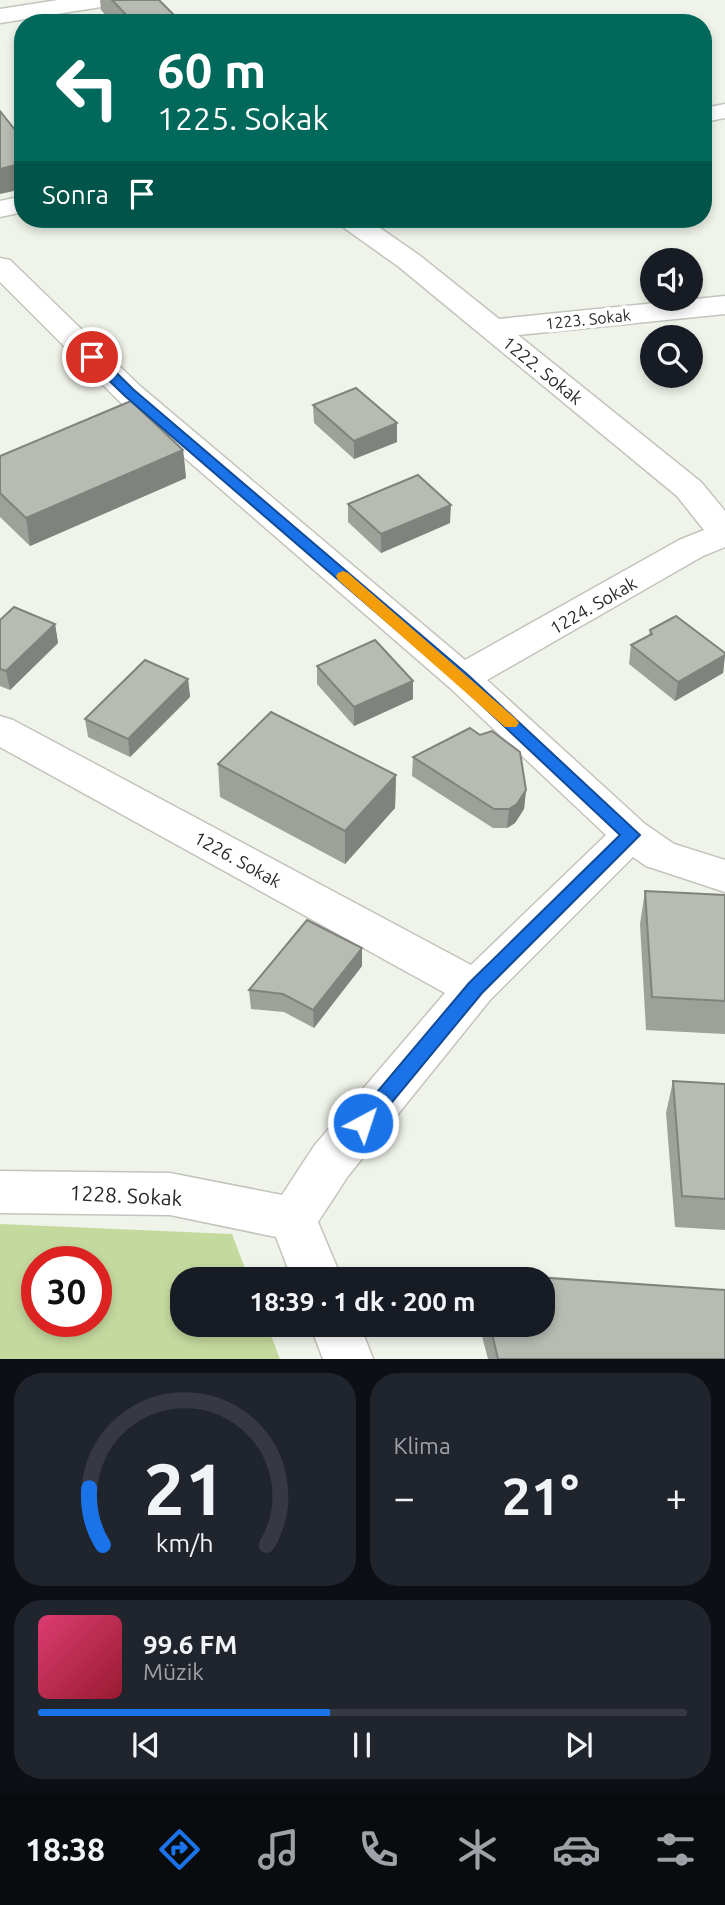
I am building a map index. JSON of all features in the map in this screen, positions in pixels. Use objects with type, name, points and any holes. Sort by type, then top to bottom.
[{"type":"street","points":[[0,16],[100,0]]},
{"type":"street","name":"1222. Sokak","points":[[363,228],[409,261],[689,489],[725,534]]},
{"type":"street","points":[[0,266],[129,393],[462,678],[631,835],[660,855],[725,876]]},
{"type":"street","name":"1223. Sokak","points":[[492,329],[725,305]]},
{"type":"street","name":"1224. Sokak","points":[[462,678],[691,548],[725,534]]},
{"type":"street","name":"1226. Sokak","points":[[0,730],[475,988]]},
{"type":"street","points":[[312,1267],[293,1219],[331,1161],[475,988],[631,835]]},
{"type":"street","name":"1228. Sokak","points":[[0,1192],[170,1194],[293,1219]]},
{"type":"street","points":[[340,1337],[348,1359]]},
{"type":"green space","points":[[0,1224],[232,1234],[244,1267],[170,1267],[170,1337],[272,1337],[280,1359],[0,1359]]},
{"type":"building","points":[[112,0],[159,0],[173,14],[125,14]]},
{"type":"building","points":[[0,111],[14,129],[14,165],[0,169]]},
{"type":"building","points":[[356,388],[397,423],[354,441],[313,405]]},
{"type":"building","points":[[131,401],[183,450],[26,518],[0,493],[0,456]]},
{"type":"building","points":[[418,475],[451,505],[381,534],[348,504]]},
{"type":"building","points":[[14,607],[55,624],[6,671],[0,669],[0,620]]},
{"type":"building","points":[[676,616],[725,653],[678,682],[631,645],[652,634],[650,630]]},
{"type":"building","points":[[375,640],[413,681],[354,707],[317,666]]},
{"type":"building","points":[[145,660],[188,679],[128,739],[85,719]]},
{"type":"building","points":[[271,712],[396,775],[345,831],[218,764]]},
{"type":"building","points":[[470,728],[480,735],[492,731],[520,752],[526,790],[517,804],[509,809],[494,809],[413,757]]},
{"type":"building","points":[[645,891],[725,895],[725,1001],[652,997]]},
{"type":"building","points":[[307,920],[362,948],[313,1010],[283,994],[249,990]]},
{"type":"building","points":[[673,1081],[725,1084],[725,1199],[682,1196]]},
{"type":"building","points":[[555,1278],[725,1290],[725,1359],[498,1359],[493,1337],[555,1337]]},
{"type":"slow traffic","points":[[343,576],[510,723]]},
{"type":"route","points":[[92,357],[129,393],[462,678],[631,835],[475,988],[363,1123]]}]
